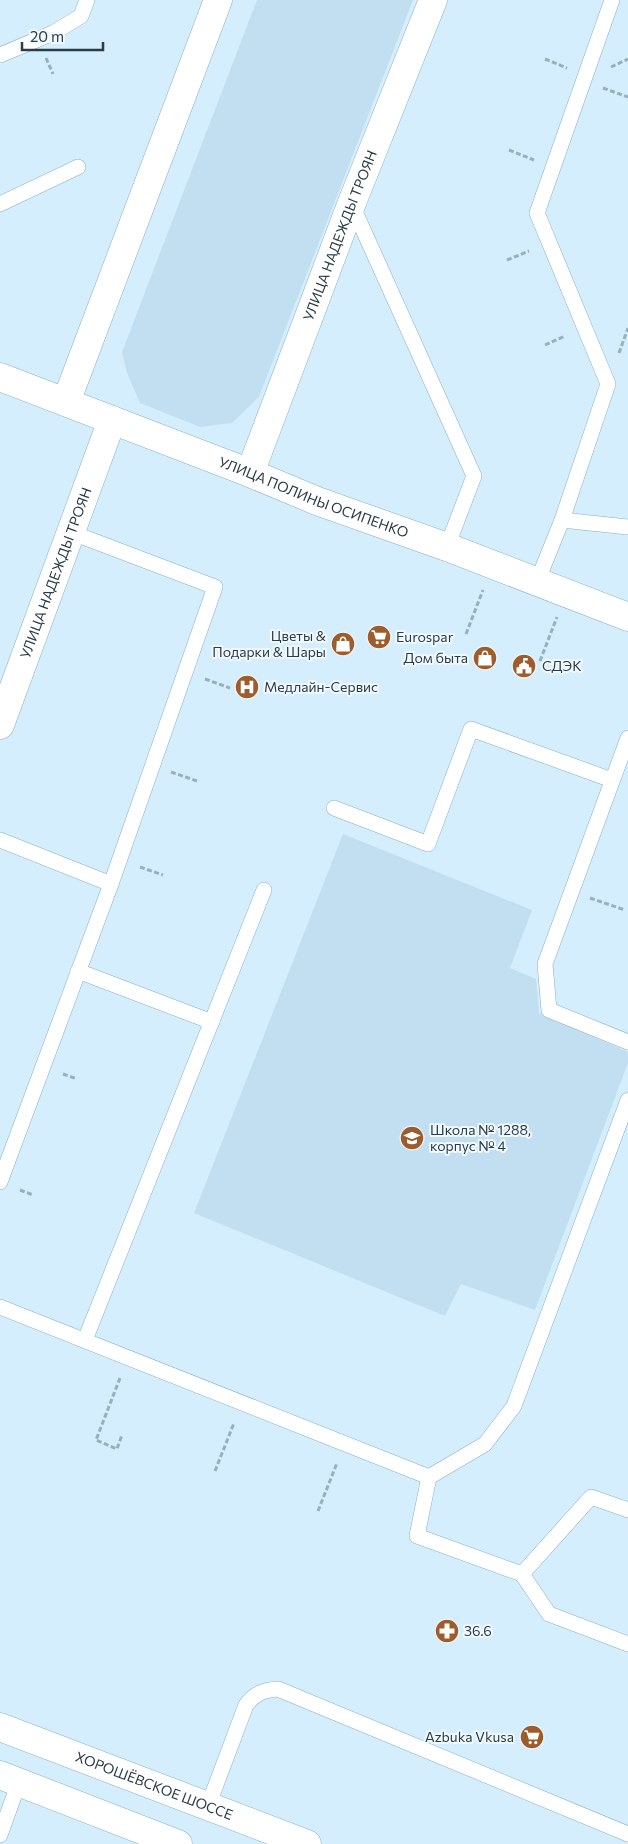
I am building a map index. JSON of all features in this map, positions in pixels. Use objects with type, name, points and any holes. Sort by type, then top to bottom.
[{"type":"street","points":[[66,402],[218,0]]},
{"type":"street","name":"УЛИЦА НАДЕЖДЫ ТРОЯН","points":[[250,473],[351,204],[434,0]]},
{"type":"street","name":"УЛИЦА ПОЛИНЫ ОСИПЕНКО","points":[[0,377],[250,473],[317,501],[446,547],[628,617]]},
{"type":"street","name":"УЛИЦА НАДЕЖДЫ ТРОЯН","points":[[0,725],[112,420]]},
{"type":"street","name":"ХОРОШЁВСКОЕ ШОССЕ","points":[[0,1727],[307,1844]]},
{"type":"street","points":[[9,1779],[178,1844]]},
{"type":"lane","points":[[0,55],[53,33],[81,16],[88,0]]},
{"type":"lane","points":[[537,582],[562,520],[608,384],[537,213],[612,0]]},
{"type":"lane","points":[[0,204],[78,167]]},
{"type":"lane","points":[[351,204],[474,476],[446,547]]},
{"type":"lane","points":[[562,520],[628,527]]},
{"type":"lane","points":[[0,1182],[111,884],[215,587],[70,532]]},
{"type":"lane","points":[[334,808],[428,844],[470,729],[612,780]]},
{"type":"lane","points":[[628,738],[545,964],[549,1010],[628,1042]]},
{"type":"lane","points":[[0,840],[111,884]]},
{"type":"lane","points":[[85,1340],[264,890]]},
{"type":"lane","points":[[78,971],[212,1022]]},
{"type":"lane","points":[[628,1100],[514,1406],[485,1444],[429,1477],[417,1536],[522,1574],[549,1614],[628,1644]]},
{"type":"lane","points":[[0,1307],[429,1477]]},
{"type":"lane","points":[[522,1574],[591,1497],[628,1510]]},
{"type":"lane","points":[[208,1806],[246,1705],[253,1696],[265,1690],[278,1689],[628,1834]]},
{"type":"lane","points":[[0,1835],[9,1779]]},
{"type":"path","points":[[466,634],[492,565]]},
{"type":"path","points":[[540,661],[566,593]]},
{"type":"path","points":[[186,672],[230,688]]},
{"type":"path","points":[[572,891],[625,910]]},
{"type":"path","points":[[122,1435],[117,1449],[96,1440],[128,1357]]},
{"type":"path","points":[[215,1471],[242,1403]]},
{"type":"path","points":[[318,1511],[345,1444]]},
{"type":"shaded area","points":[[257,0],[413,0],[259,397],[232,423],[200,427],[140,403],[127,373],[122,352]]},
{"type":"shaded area","name":"Школа № 1288, корпус № 4","points":[[343,834],[532,910],[510,968],[536,979],[539,1013],[628,1052],[628,1063],[535,1310],[461,1284],[445,1316],[194,1213]]},
{"type":"place","name":"Eurospar","points":[[379,637]]},
{"type":"place","name":"Цветы & Подарки & Шары","points":[[343,644]]},
{"type":"place","name":"Дом быта","points":[[485,658]]},
{"type":"place","name":"СДЭК","points":[[524,666]]},
{"type":"place","name":"Медлайн-Сервис","points":[[247,687]]},
{"type":"place","name":"Школа № 1288, корпус № 4","points":[[412,1138]]},
{"type":"place","name":"36.6","points":[[447,1631]]},
{"type":"place","name":"Azbuka Vkusa","points":[[532,1737]]}]
